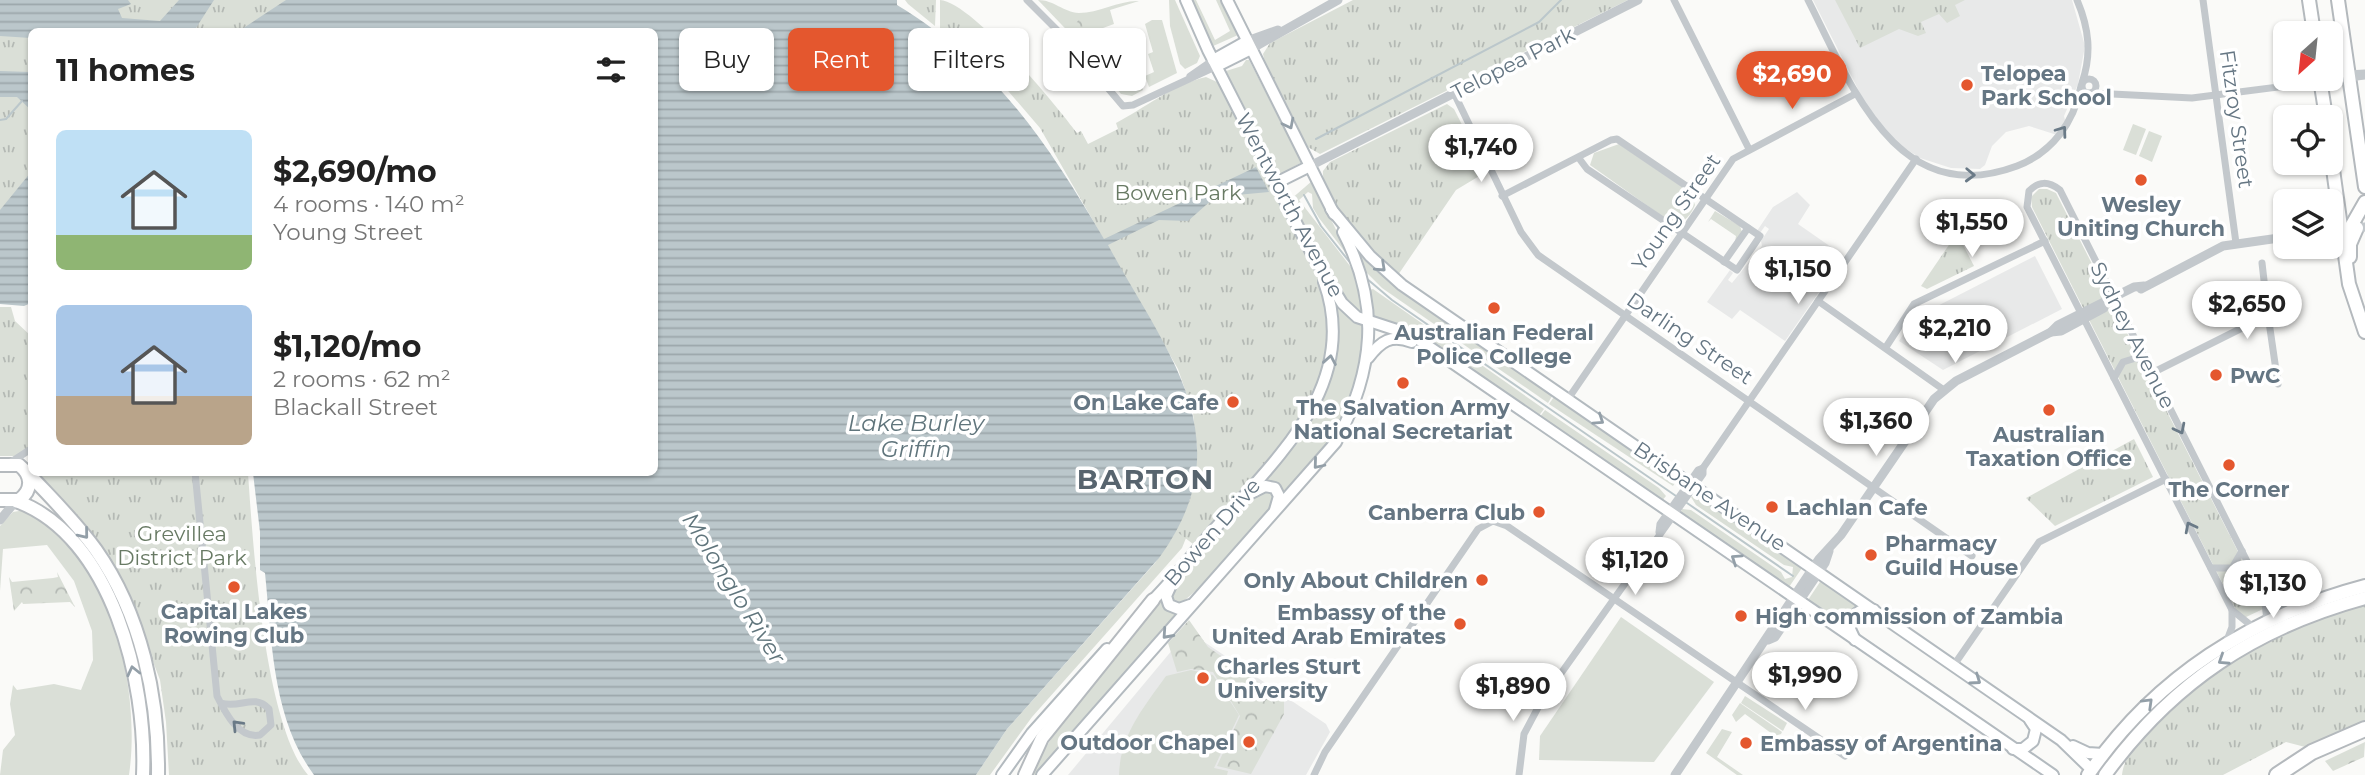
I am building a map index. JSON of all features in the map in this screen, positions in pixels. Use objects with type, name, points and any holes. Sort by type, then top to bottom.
[{"type":"highway","points":[[2277,775],[2331,743],[2365,729]]},
{"type":"main road","name":"Wentworth Avenue","points":[[1186,0],[1312,254],[1346,308],[1369,322],[1408,333],[1428,348]]},
{"type":"main road","name":"Wentworth Avenue","points":[[1227,0],[1358,264],[1369,322]]},
{"type":"main road","points":[[2309,0],[2312,21]]},
{"type":"main road","points":[[2338,0],[2365,187]]},
{"type":"main road","points":[[1215,63],[1249,45]]},
{"type":"main road","name":"Telopea Park","points":[[1276,184],[1310,166]]},
{"type":"main road","points":[[2335,175],[2350,244],[2347,275],[2365,332]]},
{"type":"main road","points":[[2345,227],[2365,202]]},
{"type":"main road","name":"Brisbane Avenue","points":[[1331,209],[1370,256],[1402,285],[1568,399],[1689,489],[1817,569],[2026,715],[2061,740],[2092,773]]},
{"type":"main road","name":"Bowen Drive","points":[[1002,775],[1038,726],[1153,600],[1305,423],[1325,382],[1332,348],[1332,314],[1326,288],[1312,254]]},
{"type":"main road","name":"Bowen Drive","points":[[1042,775],[1336,442],[1351,415],[1367,360],[1369,322]]},
{"type":"main road","points":[[1367,360],[1378,346],[1393,337],[1428,348]]},
{"type":"main road","name":"Brisbane Avenue","points":[[1428,348],[1674,509],[1796,600],[2036,766],[2053,775]]},
{"type":"main road","points":[[3,463],[27,472],[28,491],[16,502]]},
{"type":"main road","points":[[31,476],[97,551],[123,602],[158,692],[166,775]]},
{"type":"main road","points":[[1242,498],[1263,486],[1275,488],[1279,499],[1272,516]]},
{"type":"main road","points":[[0,500],[16,502],[56,523],[91,565],[122,632],[140,711],[143,775]]},
{"type":"main road","points":[[1179,569],[1167,595],[1167,602],[1179,609],[1196,602]]},
{"type":"main road","points":[[2105,775],[2165,704],[2210,668],[2292,609],[2365,586]]},
{"type":"main road","points":[[2267,627],[2365,598]]},
{"type":"main road","points":[[1025,775],[1054,722],[1153,600]]},
{"type":"main road","points":[[1857,642],[1850,632],[1853,617],[1863,609],[1876,610]]},
{"type":"main road","points":[[2092,773],[2103,754],[2159,692],[2253,627]]},
{"type":"main road","name":"Sydney Avenue","points":[[2253,627],[2267,627]]},
{"type":"main road","points":[[144,655],[152,693],[158,775]]},
{"type":"main road","points":[[134,775],[140,711]]},
{"type":"main road","points":[[2009,747],[2023,750],[2034,739],[2035,727],[2026,715]]},
{"type":"main road","points":[[2061,740],[2086,752],[2103,754]]},
{"type":"main road","points":[[2036,766],[2046,775]]},
{"type":"street","points":[[1027,0],[1076,50],[1123,106],[1133,105],[1215,63]]},
{"type":"street","points":[[1249,45],[1338,0]]},
{"type":"street","name":"Telopea Park","points":[[1310,166],[1639,0]]},
{"type":"street","points":[[1674,0],[1749,149]]},
{"type":"street","points":[[1808,0],[1855,94],[1879,129],[1897,148],[1916,159],[1947,172],[1969,177],[1985,176],[2026,162],[2044,150],[2065,129],[2088,66],[2088,37],[2077,0]]},
{"type":"street","name":"Fitzroy Street","points":[[2203,0],[2236,243]]},
{"type":"street","points":[[1249,45],[1268,40],[1280,30]]},
{"type":"street","points":[[1259,64],[1268,40]]},
{"type":"street","points":[[2088,66],[2094,82],[2092,93]]},
{"type":"street","points":[[1194,75],[1212,77],[1226,85]]},
{"type":"street","points":[[2343,77],[2365,75]]},
{"type":"street","points":[[2343,77],[2349,76]]},
{"type":"street","points":[[2082,84],[2087,79],[2115,93]]},
{"type":"street","points":[[2082,84],[2085,92],[2173,98],[2273,87]]},
{"type":"street","name":"Darling Street","points":[[1454,93],[1521,232],[1538,255],[1875,486],[1972,556]]},
{"type":"street","name":"Young Street","points":[[1568,399],[1733,159],[1855,94]]},
{"type":"street","points":[[1503,196],[1578,157],[1617,139],[1760,236],[1737,270],[1587,169],[1578,157]]},
{"type":"street","points":[[1897,148],[1906,166],[1905,175]]},
{"type":"street","points":[[1519,775],[1521,747],[1533,714],[1689,489],[1698,470],[1703,468],[1916,159]]},
{"type":"street","name":"Sydney Avenue","points":[[2253,627],[2232,610],[2082,316],[2026,198],[2032,187],[2042,183],[2052,184],[2060,190],[2264,595],[2267,627]]},
{"type":"street","points":[[1724,262],[1748,228]]},
{"type":"street","points":[[1675,775],[1944,390],[2115,299],[2214,251],[2236,243],[2273,239]]},
{"type":"street","points":[[1886,347],[1914,304],[2045,241]]},
{"type":"street","points":[[2262,263],[2278,384]]},
{"type":"street","points":[[1818,301],[1944,390]]},
{"type":"street","points":[[2152,373],[2268,315]]},
{"type":"street","points":[[2114,378],[2123,362],[2136,358],[2147,363]]},
{"type":"street","points":[[3,463],[28,451]]},
{"type":"street","points":[[27,472],[28,467]]},
{"type":"street","points":[[195,476],[205,559],[214,685],[221,704],[234,723],[248,735],[260,735],[271,725],[269,709],[261,702],[253,700],[238,705],[221,704]]},
{"type":"street","points":[[1954,665],[2039,542],[2166,479]]},
{"type":"street","points":[[0,520],[16,502]]},
{"type":"street","points":[[1314,775],[1325,751],[1485,524],[1495,521],[1845,756]]},
{"type":"street","points":[[2211,568],[2232,568],[2242,551]]},
{"type":"street","points":[[2264,595],[2280,608],[2292,609]]},
{"type":"street","points":[[2225,644],[2232,627],[2232,610]]},
{"type":"shaded area","name":"Telopea Park School","points":[[1813,0],[2072,0],[2085,46],[2078,84],[2064,116],[2066,124],[2057,135],[2029,126],[2006,132],[1992,146],[1985,165],[1980,169],[1951,168],[1920,158],[1894,141],[1865,103]]},
{"type":"shaded area","points":[[1797,192],[1810,205],[1798,224],[1844,256],[1785,341],[1740,310],[1732,319],[1707,302],[1730,270],[1733,273],[1728,280],[1732,283],[1762,246],[1761,241],[1769,229],[1765,226],[1760,233],[1757,231],[1773,207]]},
{"type":"shaded area","points":[[2035,256],[2062,309],[1943,370],[1899,341],[1914,318]]},
{"type":"shaded area","name":"Charles Sturt University","points":[[1188,631],[1326,724],[1330,732],[1306,775],[1068,775]]},
{"type":"green space","points":[[0,0],[321,0],[291,28],[28,28],[28,230],[0,267]]},
{"type":"green space","points":[[905,0],[936,0],[935,26],[908,4]]},
{"type":"green space","name":"Bowen Park","points":[[940,0],[954,5],[983,28],[940,28]]},
{"type":"green space","points":[[1038,0],[1079,13],[1139,1],[1110,10],[1114,24],[1103,28],[1065,28]]},
{"type":"green space","points":[[1169,0],[1175,0],[1200,56],[1197,63],[1185,69],[1180,64],[1170,26]]},
{"type":"green space","points":[[1191,0],[1196,0],[1215,40],[1230,31],[1216,0],[1222,0],[1238,35],[1211,47]]},
{"type":"green space","points":[[1353,0],[1628,0],[1320,154],[1306,146],[1266,67],[1263,54],[1270,43]]},
{"type":"green space","points":[[1835,0],[1965,0],[1955,5],[1960,16],[1947,23],[1939,14],[1921,22],[1926,33],[1918,36],[1899,29],[1860,48]]},
{"type":"green space","points":[[1079,19],[1086,20],[1093,28],[1073,28]]},
{"type":"green space","points":[[1152,20],[1162,20],[1177,73],[1149,87],[1146,76],[1154,72],[1148,54],[1153,52],[1145,24]]},
{"type":"green space","points":[[1249,60],[1302,162],[1279,175],[1226,71],[1242,66]]},
{"type":"green space","name":"Bowen Park","points":[[1029,75],[1077,133],[1081,131],[1088,144],[1118,129],[1116,123],[1182,85],[1206,77],[1217,82],[1321,283],[1327,303],[1329,338],[1323,375],[1295,430],[1193,544],[1176,531],[1190,499],[1197,449],[1193,413],[1178,369],[1040,128],[1008,91],[1029,91]]},
{"type":"green space","points":[[1119,91],[1141,91],[1132,96]]},
{"type":"green space","points":[[1447,104],[1454,109],[1486,172],[1456,190],[1398,275],[1340,212],[1324,183],[1323,171],[1330,162]]},
{"type":"green space","points":[[2133,124],[2146,129],[2136,155],[2123,150]]},
{"type":"green space","points":[[2149,131],[2162,136],[2152,162],[2139,156]]},
{"type":"green space","points":[[1619,144],[1691,193],[1695,205],[1688,217],[1678,222],[1669,221],[1590,165],[1594,153]]},
{"type":"green space","points":[[1312,181],[1351,260],[1313,208],[1312,194],[1308,192],[1299,200],[1357,275],[1365,317],[1345,302],[1290,200]]},
{"type":"green space","points":[[2039,189],[2056,193],[2262,599],[2263,609],[2244,618],[2236,610],[2032,207],[2031,197]]},
{"type":"green space","points":[[1715,211],[1740,226],[1742,232],[1735,242],[1736,236],[1711,219],[1708,222]]},
{"type":"green space","points":[[1957,233],[1974,266],[1927,289],[1921,286]]},
{"type":"green space","points":[[1359,251],[1554,393],[1548,403],[1382,288],[1366,272]]},
{"type":"green space","points":[[1373,289],[1544,409],[1538,417],[1412,332],[1374,322],[1369,290]]},
{"type":"green space","points":[[1333,298],[1365,323],[1366,354],[1337,434],[1283,494],[1279,485],[1266,480],[1297,438],[1321,397],[1334,352],[1336,326]]},
{"type":"green space","points":[[0,307],[11,307],[15,321],[28,333],[28,453],[24,451],[15,456],[0,456]]},
{"type":"green space","points":[[1556,394],[1678,478],[1673,486],[1549,404]]},
{"type":"green space","points":[[1545,410],[1659,488],[1666,496],[1660,503],[1539,418]]},
{"type":"green space","points":[[2134,439],[2153,477],[2055,526],[2026,498]]},
{"type":"green space","name":"Grevillea District Park","points":[[36,476],[248,476],[263,631],[271,675],[293,750],[308,775],[169,775],[160,680],[133,609]]},
{"type":"green space","points":[[1262,489],[1274,491],[1275,503],[1220,570],[1178,606],[1169,597],[1173,589],[1226,525]]},
{"type":"green space","points":[[1696,493],[1804,565],[1787,590],[1680,514],[1682,509],[1691,510],[1781,572],[1785,579],[1792,577],[1793,567],[1784,565],[1696,505],[1691,497]]},
{"type":"green space","points":[[1189,501],[1188,533],[1182,548],[1032,717],[990,775],[976,775],[1007,729],[1155,563],[1173,536]]},
{"type":"green space","points":[[13,512],[33,512],[76,551],[107,605],[124,661],[129,691],[129,775],[0,775],[3,750],[15,735],[10,704],[13,685],[17,690],[54,684],[81,690],[93,660],[92,631],[74,581],[47,545],[3,549],[0,591],[0,526]]},
{"type":"green space","points":[[57,572],[75,607],[70,602],[22,602],[14,611],[9,577],[12,582],[53,578],[58,577]]},
{"type":"green space","points":[[1822,579],[1863,608],[1847,630],[1806,603]]},
{"type":"green space","points":[[1162,596],[1166,608],[1180,615],[1036,775],[1032,775],[1074,705]]},
{"type":"green space","points":[[2365,604],[2365,721],[2309,748],[2286,742],[2223,775],[2122,775],[2129,755],[2144,733],[2165,711],[2217,670],[2288,629]]},
{"type":"green space","points":[[124,611],[145,675],[155,775],[147,775],[120,613]]},
{"type":"green space","points":[[1621,617],[1714,682],[1654,762],[1539,760],[1540,736]]},
{"type":"green space","points":[[1189,620],[1208,647],[1284,700],[1284,714],[1251,774],[1217,766],[1240,716],[1213,672],[1191,669],[1177,672],[1168,643]]},
{"type":"green space","points":[[1191,670],[1213,675],[1239,715],[1214,768],[1228,771],[1227,775],[1119,775],[1120,761],[1129,734],[1150,699],[1166,676]]},
{"type":"green space","points":[[1745,696],[1787,723],[1783,731],[1741,703]]},
{"type":"green space","points":[[1740,703],[1782,732],[1781,734],[1775,736],[1745,714],[1736,722],[1732,715]]},
{"type":"green space","points":[[1722,729],[1732,732],[1717,757],[1743,775],[1737,775],[1706,753]]},
{"type":"green space","points":[[2365,742],[2364,757],[2333,771],[2325,761]]},
{"type":"water","points":[[0,0],[128,0],[131,4],[118,9],[122,18],[160,21],[179,0],[214,0],[196,28],[28,28],[28,38],[0,36]]},
{"type":"water","name":"Lake Burley Griffin","points":[[286,0],[897,0],[897,5],[931,28],[908,28],[908,91],[1001,91],[1039,138],[1104,239],[1256,167],[1269,192],[1215,197],[1188,221],[1159,220],[1108,245],[1172,359],[1188,397],[1196,435],[1196,474],[1184,515],[1159,558],[1007,729],[976,775],[314,775],[300,753],[290,729],[276,678],[265,573],[260,570],[260,532],[253,476],[658,476],[658,28],[244,28]]},
{"type":"water","points":[[0,71],[28,72],[28,107],[17,97],[0,97]]},
{"type":"water","points":[[28,176],[28,304],[24,306],[0,304],[0,210]]},
{"type":"waterway","points":[[1316,139],[1539,22],[1561,0]]},
{"type":"waterway","points":[[0,120],[6,119],[22,101]]},
{"type":"waterway","points":[[1304,195],[1321,226],[1352,265]]},
{"type":"waterway","points":[[1366,278],[1392,300],[1676,496]]},
{"type":"waterway","points":[[1687,503],[1793,576]]},
{"type":"place","name":"Telopea Park School","points":[[1967,85]]},
{"type":"place","name":"Wesley Uniting Church","points":[[2141,180]]},
{"type":"place","name":"Australian Federal Police College","points":[[1494,308]]},
{"type":"place","name":"PwC","points":[[2216,375]]},
{"type":"place","name":"The Salvation Army National Secretariat","points":[[1403,383]]},
{"type":"place","name":"On Lake Cafe","points":[[1233,402]]},
{"type":"place","name":"Australian Taxation Office","points":[[2049,410]]},
{"type":"place","name":"The Corner","points":[[2229,465]]},
{"type":"place","name":"Lachlan Cafe","points":[[1772,507]]},
{"type":"place","name":"Canberra Club","points":[[1539,512]]},
{"type":"place","name":"Pharmacy Guild House","points":[[1871,555]]},
{"type":"place","name":"Only About Children","points":[[1482,580]]},
{"type":"place","name":"Capital Lakes Rowing Club","points":[[234,587]]},
{"type":"place","name":"High commission of Zambia","points":[[1741,616]]},
{"type":"place","name":"Embassy of the United Arab Emirates","points":[[1460,624]]},
{"type":"place","name":"Charles Sturt University","points":[[1203,678]]},
{"type":"place","name":"Outdoor Chapel","points":[[1249,742]]},
{"type":"place","name":"Embassy of Argentina","points":[[1746,743]]},
{"type":"district","name":"BARTON","points":[[1146,479]]},
{"type":"water label","name":"Molonglo River","points":[[734,588]]}]
